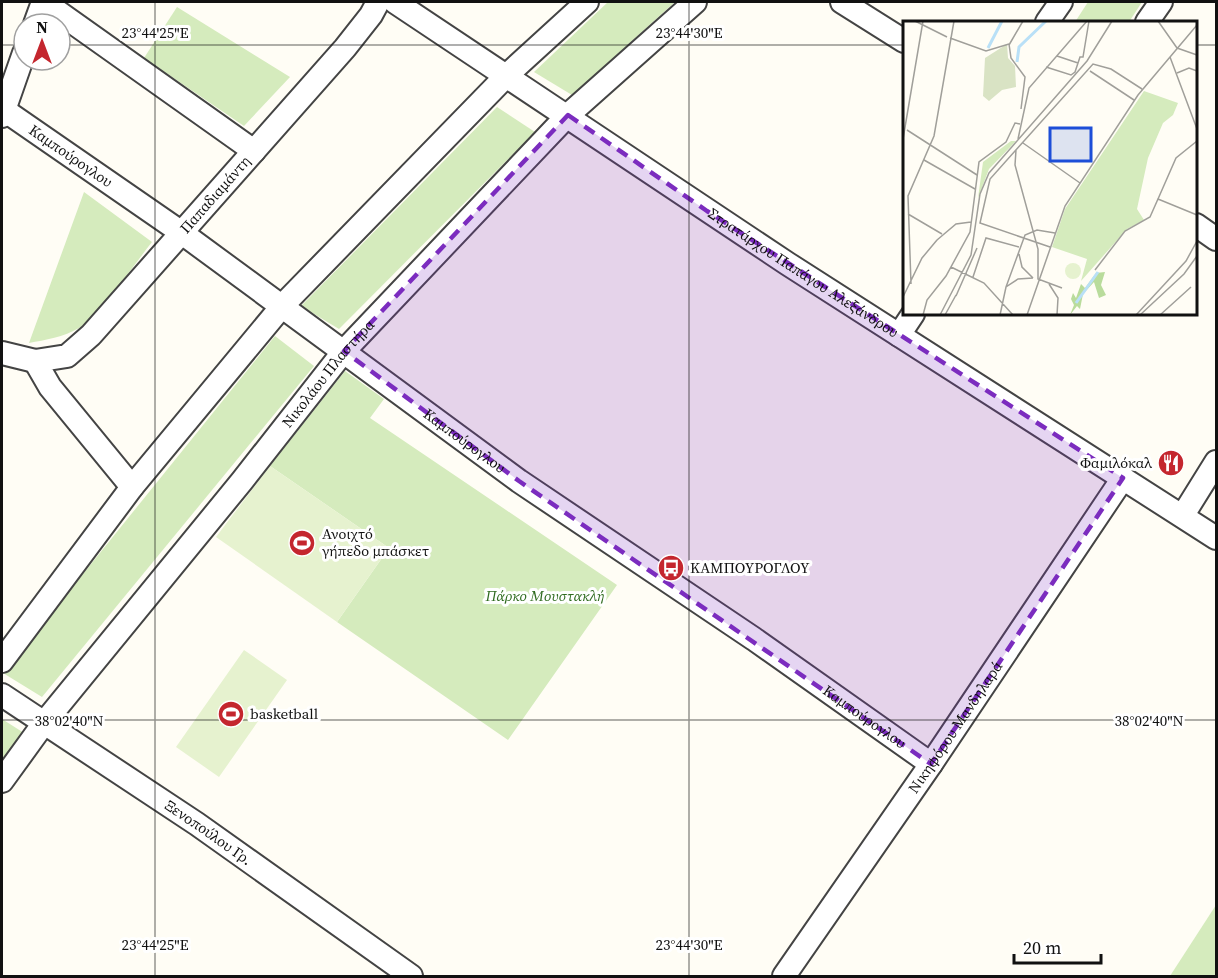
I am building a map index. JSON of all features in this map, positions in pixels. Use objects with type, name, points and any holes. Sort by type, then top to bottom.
[{"type":"street","points":[[44,2],[254,151]]},
{"type":"street","name":"Παπαδιαμάντη","points":[[2,352],[35,361],[67,356],[91,335],[345,48],[371,15],[378,2]]},
{"type":"street","name":"Στρατάρχου Παπάγου Αλεξάνδρου","points":[[396,2],[568,115],[632,162],[1216,538]]},
{"type":"street","points":[[2,661],[132,487],[283,305],[506,76],[587,2]]},
{"type":"street","name":"Νικολάου Πλαστήρα","points":[[2,781],[44,723],[242,482],[344,351],[568,115],[695,2]]},
{"type":"street","points":[[842,2],[903,40]]},
{"type":"street","points":[[1048,21],[1060,2]]},
{"type":"street","points":[[1148,21],[1161,2]]},
{"type":"street","points":[[3,113],[12,72]]},
{"type":"street","name":"Καμπούρογλου","points":[[3,113],[182,232],[519,482],[754,639],[931,764]]},
{"type":"street","points":[[1197,226],[1216,239]]},
{"type":"street","points":[[899,335],[912,315]]},
{"type":"street","points":[[35,361],[50,387],[132,487]]},
{"type":"street","points":[[1183,516],[1216,462]]},
{"type":"street","name":"Νικηφόρου Μανδηλαρά","points":[[784,976],[931,764],[1123,478]]},
{"type":"street","name":"Ξενoπούλου Γρ.","points":[[2,695],[197,824],[411,976]]},
{"type":"highlighted area","points":[[568,115],[707,211],[1123,478],[931,764],[519,481],[344,351]]},
{"type":"green space","points":[[608,2],[675,2],[572,95],[534,72]]},
{"type":"green space","points":[[1088,2],[1142,2],[1130,21],[1076,21]]},
{"type":"green space","points":[[177,7],[290,77],[244,126],[144,58]]},
{"type":"green space","points":[[497,107],[535,132],[339,329],[301,306]]},
{"type":"green space","points":[[84,192],[152,242],[107,301],[87,322],[67,334],[29,343]]},
{"type":"green space","points":[[275,336],[314,366],[42,697],[3,673]]},
{"type":"green space","name":"Πάρκο Μουστακλή","points":[[345,371],[384,399],[370,418],[617,585],[508,740],[337,622],[389,548],[270,466]]},
{"type":"green space","name":"Ανοιχτό γήπεδο μπάσκετ","points":[[270,466],[389,548],[337,622],[216,537]]},
{"type":"green space","name":"basketball","points":[[244,650],[287,680],[219,777],[176,747]]},
{"type":"green space","points":[[2,719],[24,733],[2,763]]},
{"type":"green space","points":[[1216,905],[1216,976],[1170,976]]},
{"type":"place","name":"Φαμιλόκαλ","points":[[1171,463]]},
{"type":"place","name":"Ανοιχτό γήπεδο μπάσκετ","points":[[302,543]]},
{"type":"place","name":"ΚΑΜΠΟΥΡΟΓΛΟΥ","points":[[671,568]]},
{"type":"place","name":"basketball","points":[[231,714]]}]
